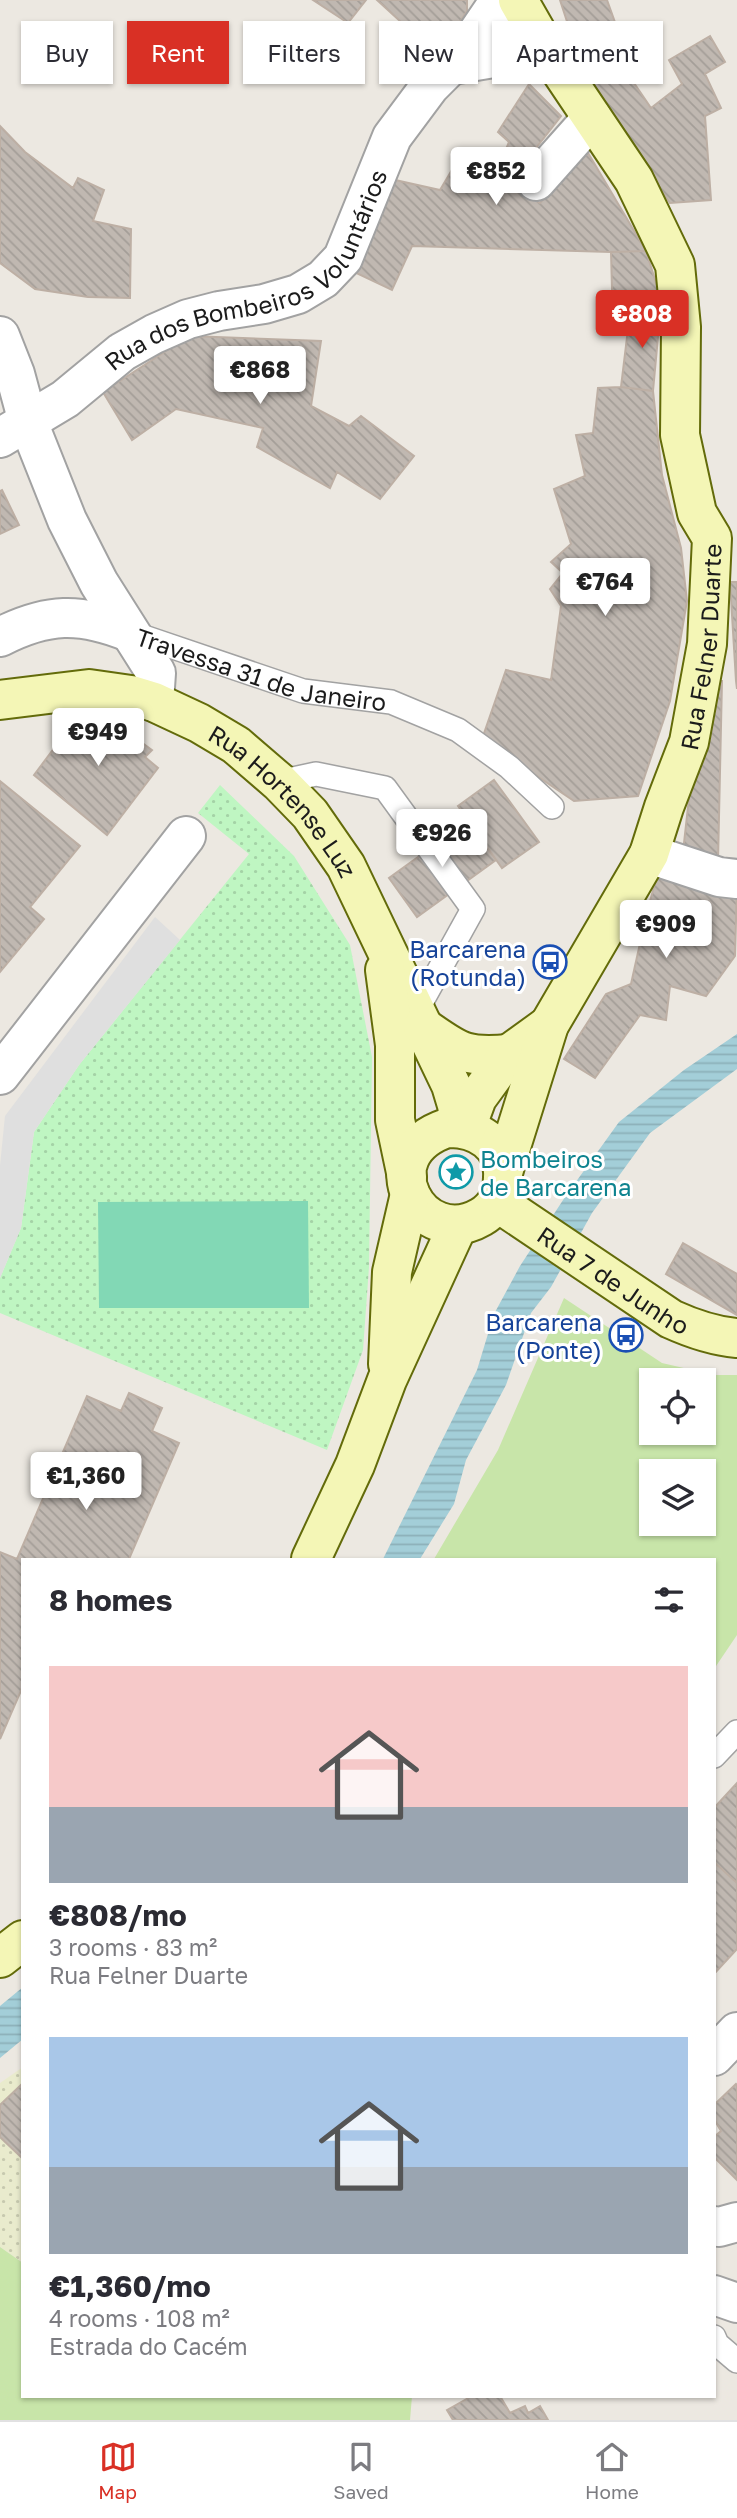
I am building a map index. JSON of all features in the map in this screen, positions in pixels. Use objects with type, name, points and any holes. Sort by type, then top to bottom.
[{"type":"street","name":"Rua dos Bombeiros Voluntários","points":[[478,32],[500,0]]},
{"type":"street","name":"Rua Felner Duarte","points":[[518,0],[530,21]]},
{"type":"street","name":"Rua dos Bombeiros Voluntários","points":[[14,430],[65,399],[122,352],[154,334],[188,319],[264,304],[298,294],[323,279],[343,258],[391,137],[432,84]]},
{"type":"street","name":"Rua Felner Duarte","points":[[500,1185],[548,1025],[649,853],[689,743],[708,644],[712,538],[697,513],[680,435],[681,327],[674,265],[634,180],[569,84]]},
{"type":"street","points":[[536,181],[592,118]]},
{"type":"street","name":"Travessa 31 de Janeiro","points":[[0,336],[15,374],[14,430],[129,632]]},
{"type":"street","points":[[0,637],[46,619],[100,620],[129,632],[156,673],[154,702]]},
{"type":"street","name":"Rua Hortense Luz","points":[[0,700],[89,689],[131,695],[154,702],[199,723],[236,746],[279,782],[310,814],[346,866],[451,1085],[463,1128]]},
{"type":"street","points":[[0,1075],[186,836]]},
{"type":"street","points":[[649,853],[719,877],[737,878]]},
{"type":"street","name":"Rua Hortense Luz","points":[[380,934],[396,1045],[395,1120],[408,1185]]},
{"type":"street","points":[[420,1019],[455,1049],[478,1057],[509,1054]]},
{"type":"street","name":"Rua Felner Duarte","points":[[463,1128],[477,1098],[509,1054],[548,1025]]},
{"type":"street","points":[[387,1380],[392,1272],[408,1185],[408,1163],[422,1140],[447,1128],[463,1128],[480,1133],[499,1155],[500,1185],[487,1213],[473,1222],[458,1225],[429,1217],[418,1207],[408,1185]]},
{"type":"street","name":"Rua 7 de Junho","points":[[500,1185],[542,1234],[671,1319],[695,1330],[720,1337],[737,1338]]},
{"type":"street","points":[[311,1558],[355,1465],[387,1380],[458,1225]]},
{"type":"street","points":[[0,1958],[21,1942]]},
{"type":"street","points":[[716,2054],[737,2032]]},
{"type":"street","points":[[716,2226],[737,2222]]},
{"type":"street","points":[[716,2296],[737,2303]]},
{"type":"lane","name":"Travessa 31 de Janeiro","points":[[129,632],[303,691],[391,702],[435,720],[458,730],[509,767],[552,807]]},
{"type":"lane","points":[[279,782],[316,774],[385,788],[473,909],[420,1019]]},
{"type":"lane","points":[[716,1754],[737,1732]]},
{"type":"lane","points":[[716,2342],[737,2361]]},
{"type":"green space","points":[[220,785],[294,856],[350,945],[372,1057],[369,1267],[363,1350],[327,1450],[0,1313],[0,1278],[21,1228],[34,1132],[79,1065],[249,854],[198,813]]},
{"type":"green space","points":[[308,1201],[309,1308],[99,1308],[98,1202]]},
{"type":"green space","points":[[564,1298],[662,1363],[684,1368],[639,1368],[639,1445],[716,1445],[716,1375],[737,1375],[737,1635],[716,1666],[716,1558],[435,1558],[498,1450]]},
{"type":"green space","points":[[21,2068],[21,2262],[0,2247],[0,2083]]},
{"type":"green space","points":[[0,2247],[21,2262],[21,2398],[412,2398],[410,2420],[0,2420]]},
{"type":"shaded area","points":[[155,917],[180,940],[79,1065],[34,1132],[21,1228],[0,1278],[0,1166],[5,1116]]},
{"type":"water","points":[[737,1034],[737,1069],[650,1133],[592,1213],[551,1287],[531,1313],[506,1385],[466,1460],[454,1504],[421,1558],[383,1558],[477,1370],[494,1314],[520,1266],[619,1122],[684,1070]]},
{"type":"water","points":[[21,1989],[21,2041],[0,2058],[0,2006]]},
{"type":"building","points":[[313,0],[366,0],[350,21],[345,21]]},
{"type":"building","points":[[377,0],[467,0],[467,11],[461,21],[400,21]]},
{"type":"building","points":[[560,0],[607,0],[614,21],[567,21]]},
{"type":"building","points":[[710,36],[725,62],[705,74],[721,108],[705,116],[711,200],[670,203],[584,84],[635,84],[651,108],[682,84],[669,60]]},
{"type":"building","points":[[529,84],[561,116],[529,157],[523,192],[540,203],[588,153],[646,251],[412,246],[392,290],[350,270],[386,178],[440,190],[456,163],[498,169],[509,142],[498,132]]},
{"type":"building","points":[[0,126],[25,152],[73,188],[78,178],[104,190],[93,221],[131,229],[130,298],[88,297],[35,289],[0,263]]},
{"type":"building","points":[[646,251],[661,305],[635,307],[635,329],[613,327],[611,252]]},
{"type":"building","points":[[661,305],[653,391],[621,387],[628,329],[635,329],[635,307]]},
{"type":"building","points":[[189,336],[321,341],[311,406],[349,426],[361,416],[414,456],[380,499],[337,472],[330,488],[257,447],[263,428],[176,409],[132,440],[103,392]]},
{"type":"building","points":[[621,387],[653,391],[662,475],[681,548],[687,601],[670,701],[638,796],[574,801],[482,739],[506,670],[551,680],[561,606],[550,589],[563,573],[551,562],[571,544],[554,489],[585,476],[576,435],[593,433],[598,388]]},
{"type":"building","points":[[2,490],[19,525],[0,534],[0,491]]},
{"type":"building","points":[[730,582],[737,582],[737,689],[736,681]]},
{"type":"building","points":[[702,681],[722,681],[718,862],[682,861]]},
{"type":"building","points":[[88,703],[152,750],[145,757],[158,768],[107,835],[34,775]]},
{"type":"building","points":[[494,780],[539,842],[502,868],[458,806]]},
{"type":"building","points":[[0,781],[80,846],[30,907],[44,919],[0,972]]},
{"type":"building","points":[[468,821],[496,860],[417,917],[389,878]]},
{"type":"building","points":[[660,865],[737,885],[735,956],[706,996],[670,986],[666,1020],[640,1015],[595,1078],[564,1059],[606,994],[631,984]]},
{"type":"building","points":[[683,1243],[737,1274],[737,1315],[666,1274]]},
{"type":"building","points":[[129,1393],[162,1408],[152,1431],[179,1443],[129,1558],[21,1558],[21,1691],[0,1739],[0,1552],[17,1559],[87,1396],[121,1411]]},
{"type":"building","points":[[737,1783],[737,1883],[716,1864],[716,1806]]},
{"type":"building","points":[[716,1864],[737,1883],[737,1949],[716,1972]]},
{"type":"building","points":[[21,2085],[21,2157],[0,2137],[0,2105]]},
{"type":"building","points":[[737,2085],[737,2180],[716,2159],[716,2135],[721,2131],[716,2122],[716,2103]]},
{"type":"building","points":[[468,2398],[501,2398],[510,2413],[525,2406],[528,2413],[540,2406],[548,2420],[453,2420],[447,2410]]},
{"type":"place","name":"Barcarena (Rotunda)","points":[[550,962]]},
{"type":"place","name":"Bombeiros de Barcarena","points":[[456,1172]]},
{"type":"place","name":"Barcarena (Ponte)","points":[[626,1335]]}]
